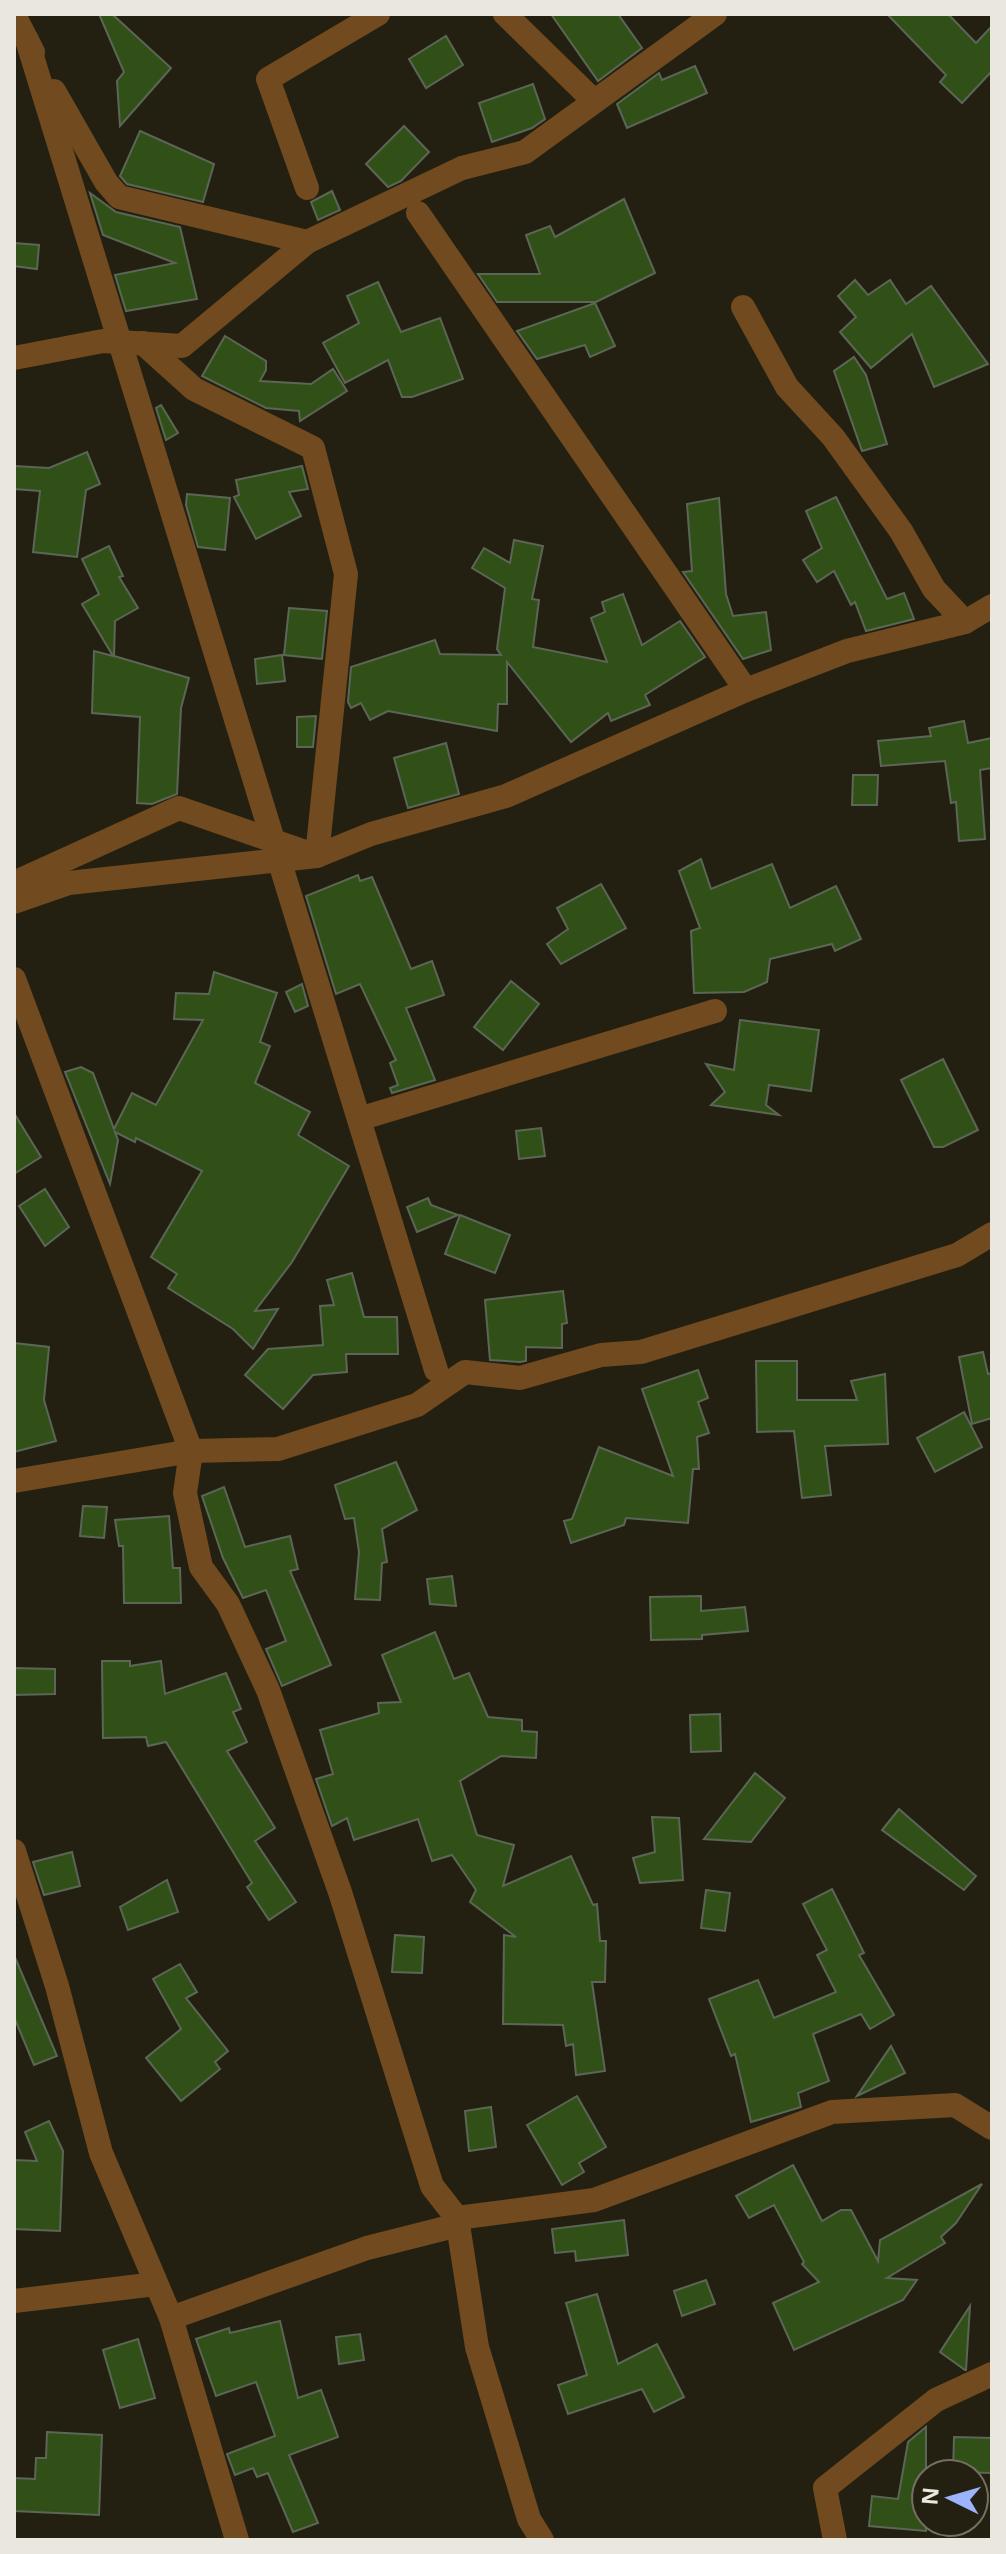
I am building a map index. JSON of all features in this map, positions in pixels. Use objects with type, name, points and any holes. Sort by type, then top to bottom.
[{"type":"street","points":[[307,188],[268,79],[378,14]]},
{"type":"street","points":[[505,14],[593,100]]},
{"type":"street","points":[[14,358],[103,341],[182,346],[307,242],[462,168],[525,152],[593,100],[706,24],[715,14]]},
{"type":"street","points":[[14,15],[76,133],[119,197],[307,242]]},
{"type":"street","points":[[27,40],[436,1370]]},
{"type":"street","points":[[418,213],[746,690]]},
{"type":"street","points":[[743,307],[787,387],[833,437],[901,531],[934,589],[965,622]]},
{"type":"street","points":[[143,343],[194,389],[313,448],[346,574],[317,856]]},
{"type":"street","points":[[14,902],[69,883],[317,856],[371,834],[506,796],[746,690],[847,651],[965,622],[992,606]]},
{"type":"street","points":[[14,883],[179,808],[317,856]]},
{"type":"street","points":[[14,979],[191,1451],[185,1493],[201,1567],[228,1604],[268,1690],[340,1892],[432,2186],[457,2218],[477,2347],[529,2519],[542,2540]]},
{"type":"street","points":[[359,1119],[715,1011]]},
{"type":"street","points":[[14,1481],[191,1451],[278,1449],[417,1405],[465,1372],[520,1378],[601,1355],[641,1352],[957,1255],[992,1234]]},
{"type":"street","points":[[14,1851],[57,1986],[101,2153],[171,2318],[237,2540]]},
{"type":"street","points":[[457,2218],[594,2200],[832,2112],[955,2105],[992,2128]]},
{"type":"street","points":[[171,2318],[367,2248],[454,2226],[457,2218]]},
{"type":"street","points":[[14,2301],[156,2284]]},
{"type":"street","points":[[835,2540],[825,2488],[936,2400],[992,2374]]},
{"type":"building","points":[[99,14],[112,14],[171,68],[120,126],[117,81],[124,72]]},
{"type":"building","points":[[551,14],[618,14],[642,48],[598,81]]},
{"type":"building","points":[[887,14],[948,14],[976,43],[992,26],[992,71],[962,103],[940,82],[946,75]]},
{"type":"building","points":[[446,36],[463,65],[426,88],[409,59]]},
{"type":"building","points":[[695,66],[707,93],[627,128],[617,104],[659,73],[662,80]]},
{"type":"building","points":[[533,84],[545,119],[532,128],[492,142],[479,103]]},
{"type":"building","points":[[404,126],[429,152],[401,181],[388,187],[366,164]]},
{"type":"building","points":[[140,131],[214,164],[203,202],[127,184],[120,176]]},
{"type":"building","points":[[332,191],[340,210],[318,220],[311,202]]},
{"type":"building","points":[[90,193],[116,212],[180,227],[197,299],[126,311],[115,275],[175,263],[103,235]]},
{"type":"building","points":[[624,199],[655,273],[596,302],[497,302],[478,274],[540,274],[526,235],[550,226],[555,237]]},
{"type":"building","points":[[14,243],[39,245],[37,269],[14,266]]},
{"type":"building","points":[[855,280],[868,295],[890,280],[906,304],[931,286],[988,364],[934,387],[912,334],[871,368],[840,332],[856,317],[838,296]]},
{"type":"building","points":[[378,282],[401,332],[440,318],[463,379],[412,397],[402,397],[388,360],[345,383],[323,343],[359,323],[347,296]]},
{"type":"building","points":[[595,303],[615,346],[590,357],[585,345],[537,359],[517,331]]},
{"type":"building","points":[[225,336],[266,361],[266,370],[260,381],[311,384],[333,369],[347,391],[300,421],[299,411],[266,408],[202,376]]},
{"type":"building","points":[[854,357],[866,375],[887,444],[862,451],[834,371]]},
{"type":"building","points":[[161,405],[178,433],[166,440],[156,408]]},
{"type":"building","points":[[87,452],[100,484],[86,490],[77,557],[33,552],[40,491],[14,489],[15,466],[49,468]]},
{"type":"building","points":[[302,466],[308,489],[289,492],[301,516],[256,539],[234,497],[239,495],[236,480]]},
{"type":"building","points":[[187,494],[230,498],[225,550],[198,547],[186,505]]},
{"type":"building","points":[[836,497],[887,599],[904,593],[914,619],[866,631],[855,602],[851,605],[834,571],[817,582],[803,560],[822,548],[806,511]]},
{"type":"building","points":[[719,498],[726,594],[733,616],[766,612],[771,650],[743,659],[683,572],[692,571],[687,504]]},
{"type":"building","points":[[514,540],[543,546],[532,599],[539,600],[533,647],[607,662],[591,618],[605,612],[602,602],[623,594],[642,645],[680,621],[705,657],[645,695],[650,705],[611,721],[608,713],[571,742],[507,662],[507,704],[498,704],[497,731],[388,711],[370,720],[361,703],[351,708],[348,702],[351,667],[435,640],[440,654],[501,655],[497,649],[505,588],[472,568],[484,548],[510,563]]},
{"type":"building","points":[[109,546],[123,576],[119,577],[138,608],[115,621],[114,656],[189,678],[181,708],[177,794],[152,804],[137,803],[140,717],[92,713],[94,651],[113,656],[82,604],[99,594],[82,559]]},
{"type":"building","points":[[289,608],[327,611],[322,659],[284,655]]},
{"type":"building","points":[[282,655],[285,681],[257,684],[255,659]]},
{"type":"building","points":[[316,716],[313,747],[297,747],[297,717]]},
{"type":"building","points":[[964,721],[968,743],[992,738],[992,768],[980,770],[985,839],[959,841],[956,802],[951,803],[945,761],[881,766],[878,741],[931,736],[929,728]]},
{"type":"building","points":[[446,743],[459,794],[408,808],[394,758]]},
{"type":"building","points":[[853,775],[878,775],[877,805],[852,805]]},
{"type":"building","points":[[701,859],[711,889],[772,864],[790,908],[836,886],[861,939],[835,951],[832,944],[770,959],[767,982],[744,992],[694,993],[691,931],[700,928],[679,871]]},
{"type":"building","points":[[358,875],[360,881],[372,877],[411,969],[432,961],[444,995],[406,1008],[435,1080],[392,1093],[390,1088],[398,1085],[390,1063],[396,1060],[360,984],[336,994],[306,896]]},
{"type":"building","points":[[601,884],[626,928],[561,964],[547,944],[568,929],[557,908]]},
{"type":"building","points":[[214,972],[277,993],[260,1042],[270,1046],[255,1083],[310,1112],[298,1135],[349,1166],[292,1262],[255,1311],[278,1309],[253,1349],[233,1329],[168,1288],[177,1274],[151,1257],[202,1171],[136,1138],[135,1142],[115,1132],[118,1140],[110,1184],[65,1072],[81,1067],[93,1073],[114,1129],[132,1093],[156,1105],[203,1020],[174,1019],[176,993],[209,994]]},
{"type":"building","points":[[511,981],[539,1004],[503,1050],[474,1027]]},
{"type":"building","points":[[302,984],[308,1006],[295,1012],[286,992]]},
{"type":"building","points":[[740,1020],[819,1030],[811,1091],[769,1085],[766,1105],[779,1115],[711,1105],[725,1092],[706,1064],[734,1070]]},
{"type":"building","points":[[943,1059],[978,1130],[943,1147],[934,1147],[901,1080]]},
{"type":"building","points":[[14,1113],[41,1157],[14,1174]]},
{"type":"building","points":[[541,1128],[545,1156],[519,1159],[516,1131]]},
{"type":"building","points":[[45,1189],[69,1227],[45,1246],[19,1206]]},
{"type":"building","points":[[428,1198],[431,1205],[458,1215],[417,1232],[407,1207]]},
{"type":"building","points":[[460,1215],[510,1235],[495,1273],[445,1254]]},
{"type":"building","points":[[352,1273],[364,1317],[397,1317],[398,1354],[346,1354],[347,1372],[313,1375],[283,1409],[245,1375],[268,1349],[323,1345],[320,1306],[334,1305],[327,1280]]},
{"type":"building","points":[[563,1291],[567,1323],[562,1324],[562,1348],[526,1347],[526,1361],[520,1362],[490,1360],[485,1300]]},
{"type":"building","points":[[14,1343],[49,1347],[44,1400],[56,1441],[14,1452]]},
{"type":"building","points":[[983,1352],[988,1374],[992,1373],[992,1418],[972,1424],[959,1357]]},
{"type":"building","points":[[756,1361],[797,1361],[797,1400],[857,1400],[851,1381],[885,1374],[888,1444],[825,1446],[831,1495],[802,1498],[794,1431],[757,1432]]},
{"type":"building","points":[[698,1370],[708,1398],[698,1402],[709,1433],[697,1437],[699,1469],[693,1469],[688,1523],[626,1518],[624,1525],[571,1543],[564,1521],[572,1519],[599,1447],[673,1476],[642,1389]]},
{"type":"building","points":[[964,1412],[982,1447],[935,1472],[917,1438]]},
{"type":"building","points":[[396,1462],[417,1510],[382,1529],[387,1562],[382,1563],[380,1600],[355,1599],[359,1552],[354,1518],[345,1519],[335,1485]]},
{"type":"building","points":[[224,1487],[245,1547],[290,1536],[298,1569],[290,1571],[331,1665],[282,1686],[266,1649],[286,1641],[266,1590],[243,1598],[223,1558],[202,1496]]},
{"type":"building","points":[[83,1506],[107,1507],[104,1538],[80,1536]]},
{"type":"building","points":[[169,1516],[173,1568],[180,1568],[181,1603],[124,1603],[123,1546],[119,1546],[115,1520]]},
{"type":"building","points":[[452,1576],[456,1606],[430,1604],[427,1579]]},
{"type":"building","points":[[701,1596],[701,1611],[745,1607],[748,1631],[702,1635],[702,1639],[651,1640],[650,1597]]},
{"type":"building","points":[[435,1632],[454,1679],[469,1673],[488,1717],[522,1720],[522,1731],[537,1732],[536,1758],[501,1756],[460,1781],[477,1835],[514,1845],[503,1886],[571,1856],[593,1905],[597,1904],[600,1941],[606,1941],[605,1982],[592,1982],[605,2071],[576,2075],[573,2044],[566,2046],[563,2025],[503,2024],[504,1935],[516,1937],[470,1902],[476,1890],[452,1855],[432,1861],[418,1819],[354,1840],[347,1818],[332,1826],[316,1779],[333,1774],[320,1730],[379,1713],[378,1703],[401,1702],[382,1655]]},
{"type":"building","points":[[102,1661],[130,1661],[130,1666],[161,1661],[165,1694],[226,1673],[241,1709],[233,1712],[247,1742],[227,1751],[275,1828],[255,1841],[296,1902],[269,1920],[247,1887],[252,1883],[166,1742],[148,1746],[146,1737],[103,1738]]},
{"type":"building","points":[[14,1668],[55,1669],[55,1694],[14,1695]]},
{"type":"building","points":[[720,1714],[721,1751],[691,1752],[690,1715]]},
{"type":"building","points":[[755,1773],[785,1798],[751,1842],[704,1839]]},
{"type":"building","points":[[899,1809],[976,1876],[964,1890],[882,1830]]},
{"type":"building","points":[[652,1817],[679,1818],[683,1880],[640,1883],[633,1858],[655,1852]]},
{"type":"building","points":[[72,1852],[80,1886],[44,1895],[33,1862]]},
{"type":"building","points":[[167,1880],[178,1912],[128,1930],[120,1907]]},
{"type":"building","points":[[832,1889],[864,1953],[859,1955],[894,2015],[870,2029],[861,2014],[813,2034],[829,2081],[798,2093],[801,2107],[751,2122],[735,2054],[731,2056],[709,1999],[758,1980],[774,2018],[836,1992],[817,1955],[827,1950],[803,1904]]},
{"type":"building","points":[[706,1890],[730,1893],[725,1931],[701,1928]]},
{"type":"building","points":[[395,1935],[424,1937],[422,1973],[392,1972]]},
{"type":"building","points":[[14,1955],[57,2056],[34,2065],[14,2017]]},
{"type":"building","points":[[180,1964],[197,1992],[186,1998],[228,2051],[215,2062],[220,2069],[181,2101],[146,2058],[181,2029],[153,1979]]},
{"type":"building","points":[[891,2046],[905,2073],[857,2096]]},
{"type":"building","points":[[577,2096],[606,2147],[579,2163],[584,2172],[562,2185],[527,2125]]},
{"type":"building","points":[[491,2107],[496,2147],[469,2151],[465,2111]]},
{"type":"building","points":[[49,2121],[63,2151],[60,2231],[14,2229],[14,2160],[37,2161],[25,2132]]},
{"type":"building","points":[[793,2165],[822,2221],[841,2210],[851,2210],[878,2261],[880,2240],[982,2184],[956,2223],[941,2237],[945,2243],[887,2278],[917,2280],[903,2300],[794,2350],[773,2303],[819,2282],[802,2264],[804,2262],[774,2205],[749,2218],[736,2196]]},
{"type":"building","points":[[624,2220],[628,2255],[576,2261],[575,2251],[555,2253],[552,2229]]},
{"type":"building","points":[[706,2280],[715,2304],[682,2316],[674,2291]]},
{"type":"building","points":[[597,2294],[618,2364],[657,2344],[684,2397],[654,2412],[642,2389],[568,2414],[558,2385],[587,2375],[566,2303]]},
{"type":"building","points":[[970,2306],[966,2370],[965,2370],[940,2352]]},
{"type":"building","points":[[280,2321],[298,2398],[321,2390],[338,2437],[289,2455],[318,2523],[293,2532],[268,2473],[257,2477],[253,2468],[235,2475],[227,2454],[275,2436],[256,2382],[216,2396],[196,2339],[229,2328],[230,2333]]},
{"type":"building","points":[[360,2334],[364,2360],[339,2364],[336,2337]]},
{"type":"building","points":[[138,2339],[155,2398],[120,2408],[103,2350]]},
{"type":"building","points":[[926,2427],[926,2458],[910,2458],[910,2530],[869,2526],[872,2496],[898,2499],[908,2442]]},
{"type":"building","points":[[47,2432],[102,2435],[99,2515],[14,2511],[14,2478],[35,2479],[36,2458],[46,2458]]},
{"type":"building","points":[[954,2437],[992,2438],[992,2473],[990,2458],[953,2458]]}]
